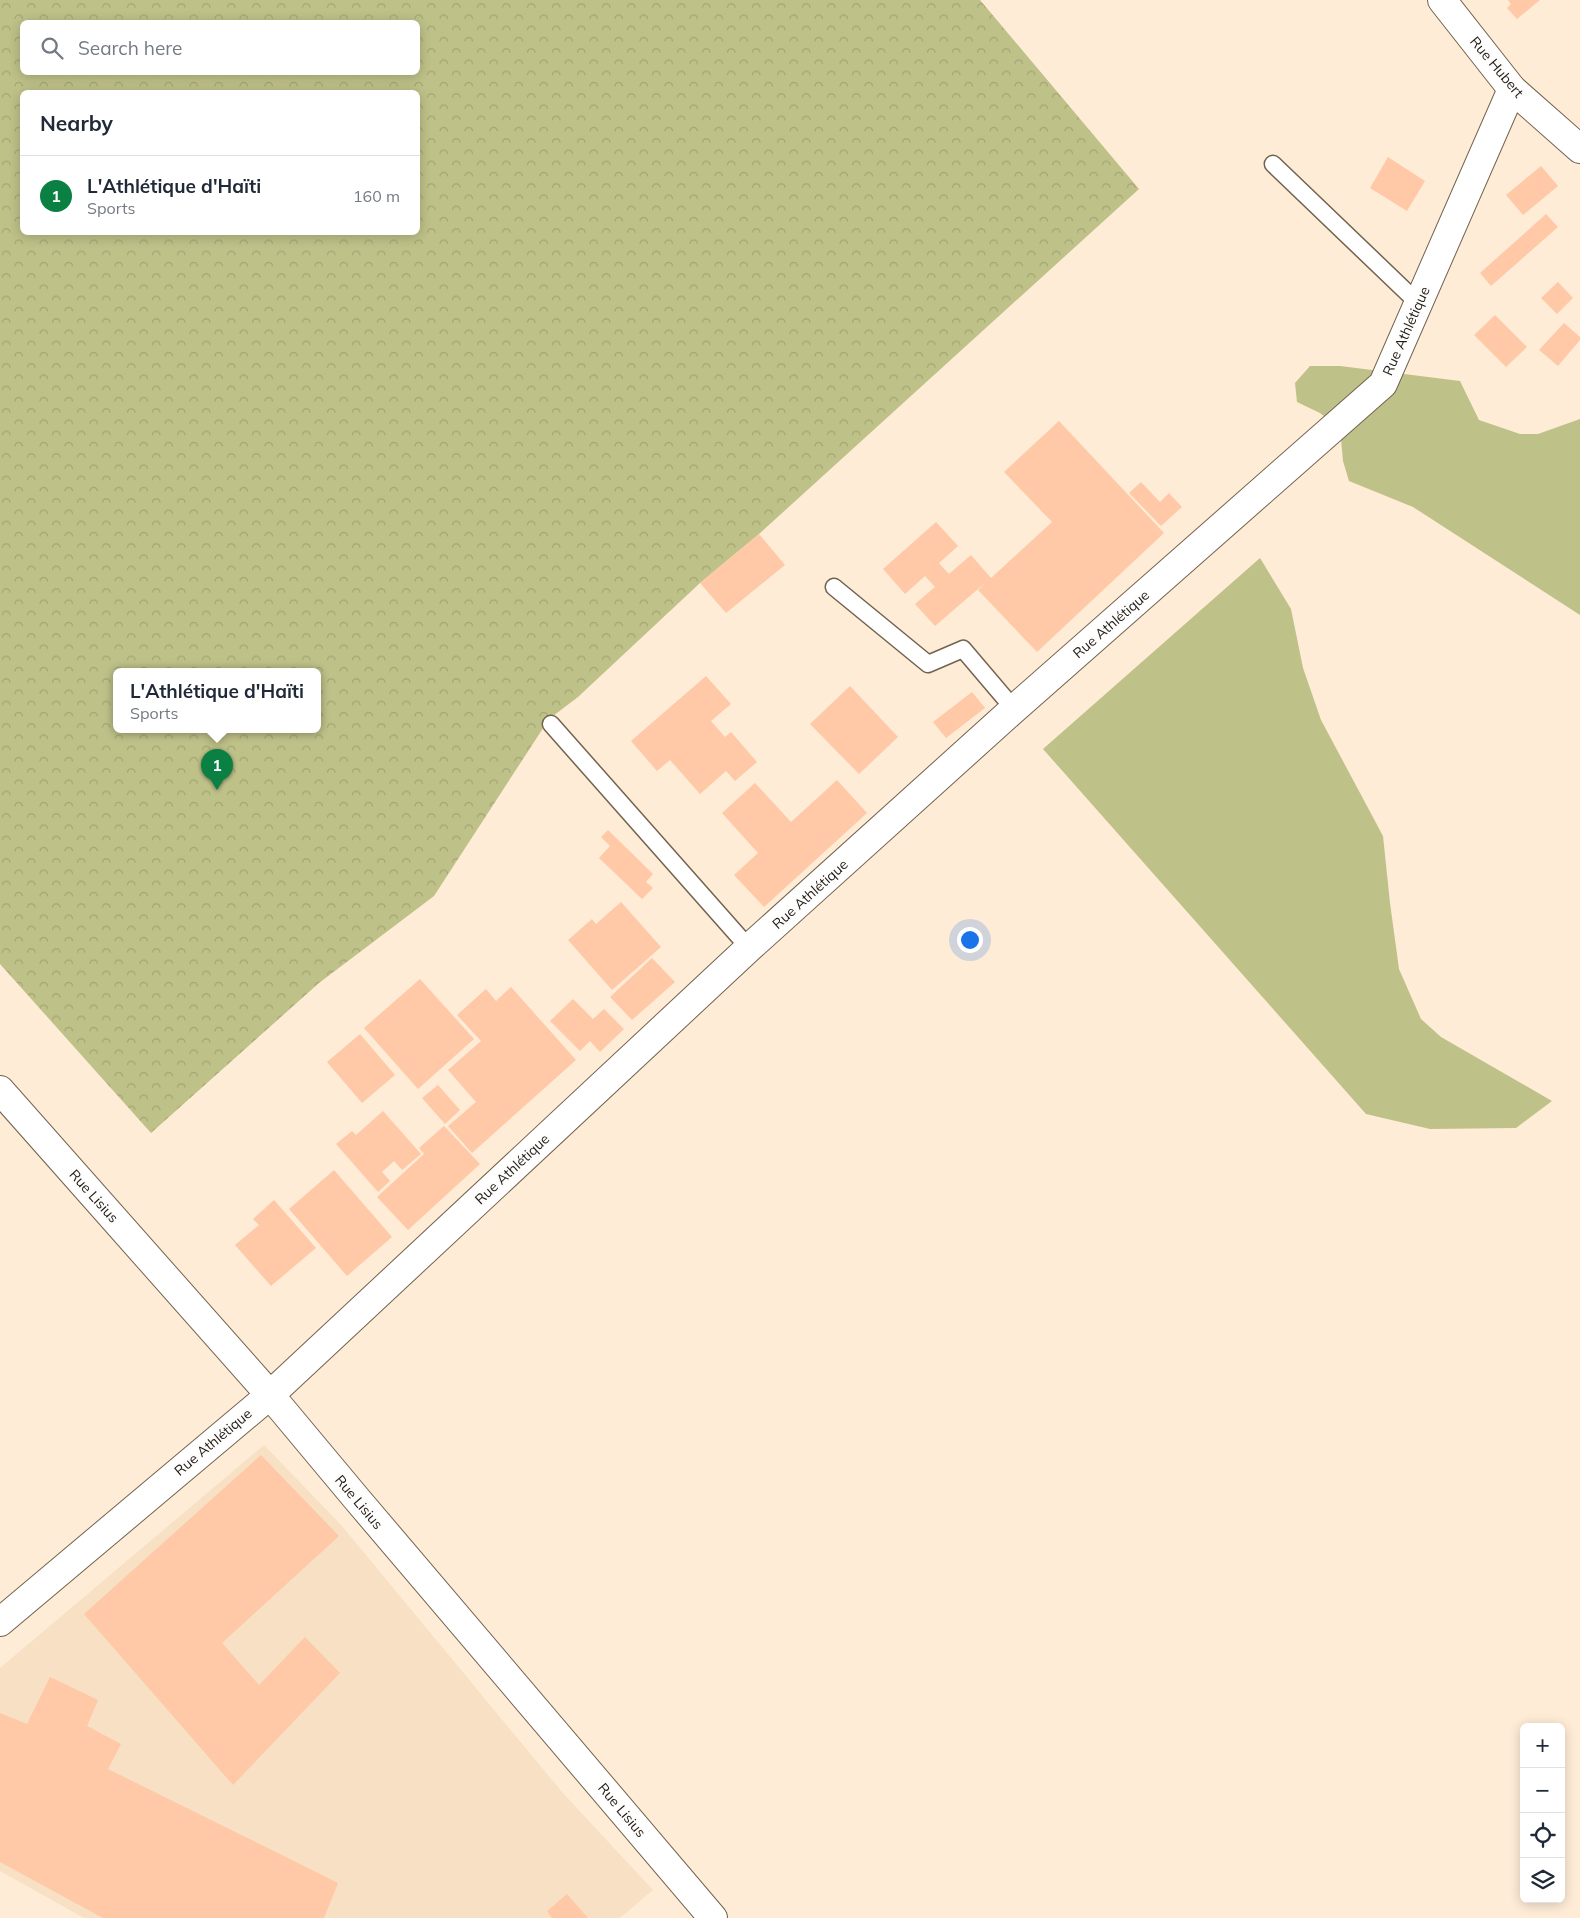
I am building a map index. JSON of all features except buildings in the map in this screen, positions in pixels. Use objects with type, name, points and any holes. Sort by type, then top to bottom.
[{"type":"street","name":"Rue Hubert","points":[[1442,0],[1512,89],[1580,149]]},
{"type":"street","name":"Rue Athlétique","points":[[0,1622],[270,1395],[750,948],[1014,709],[1383,384],[1512,89]]},
{"type":"street","name":"Rue Lisius","points":[[0,1090],[270,1395],[713,1918]]},
{"type":"lane","points":[[1273,164],[1418,303]]},
{"type":"lane","points":[[834,586],[928,664],[963,649],[1014,709]]},
{"type":"lane","points":[[551,724],[750,948]]},
{"type":"shaded area","points":[[264,1445],[342,1526],[562,1792],[653,1890],[620,1918],[84,1918],[0,1871],[0,1668]]},
{"type":"green space","points":[[0,0],[980,0],[1139,189],[759,534],[700,583],[578,697],[549,719],[434,896],[319,983],[151,1133],[0,964]]},
{"type":"green space","points":[[1310,366],[1340,366],[1460,381],[1479,420],[1520,434],[1538,434],[1580,419],[1580,615],[1413,507],[1349,481],[1343,461],[1340,428],[1320,413],[1297,402],[1295,383]]},
{"type":"green space","points":[[1260,558],[1291,609],[1303,668],[1321,720],[1383,836],[1399,969],[1421,1019],[1441,1037],[1552,1101],[1516,1128],[1430,1129],[1366,1114],[1043,749]]},
{"type":"place","name":"L'Athlétique d'Haïti","points":[[217,790]]}]
